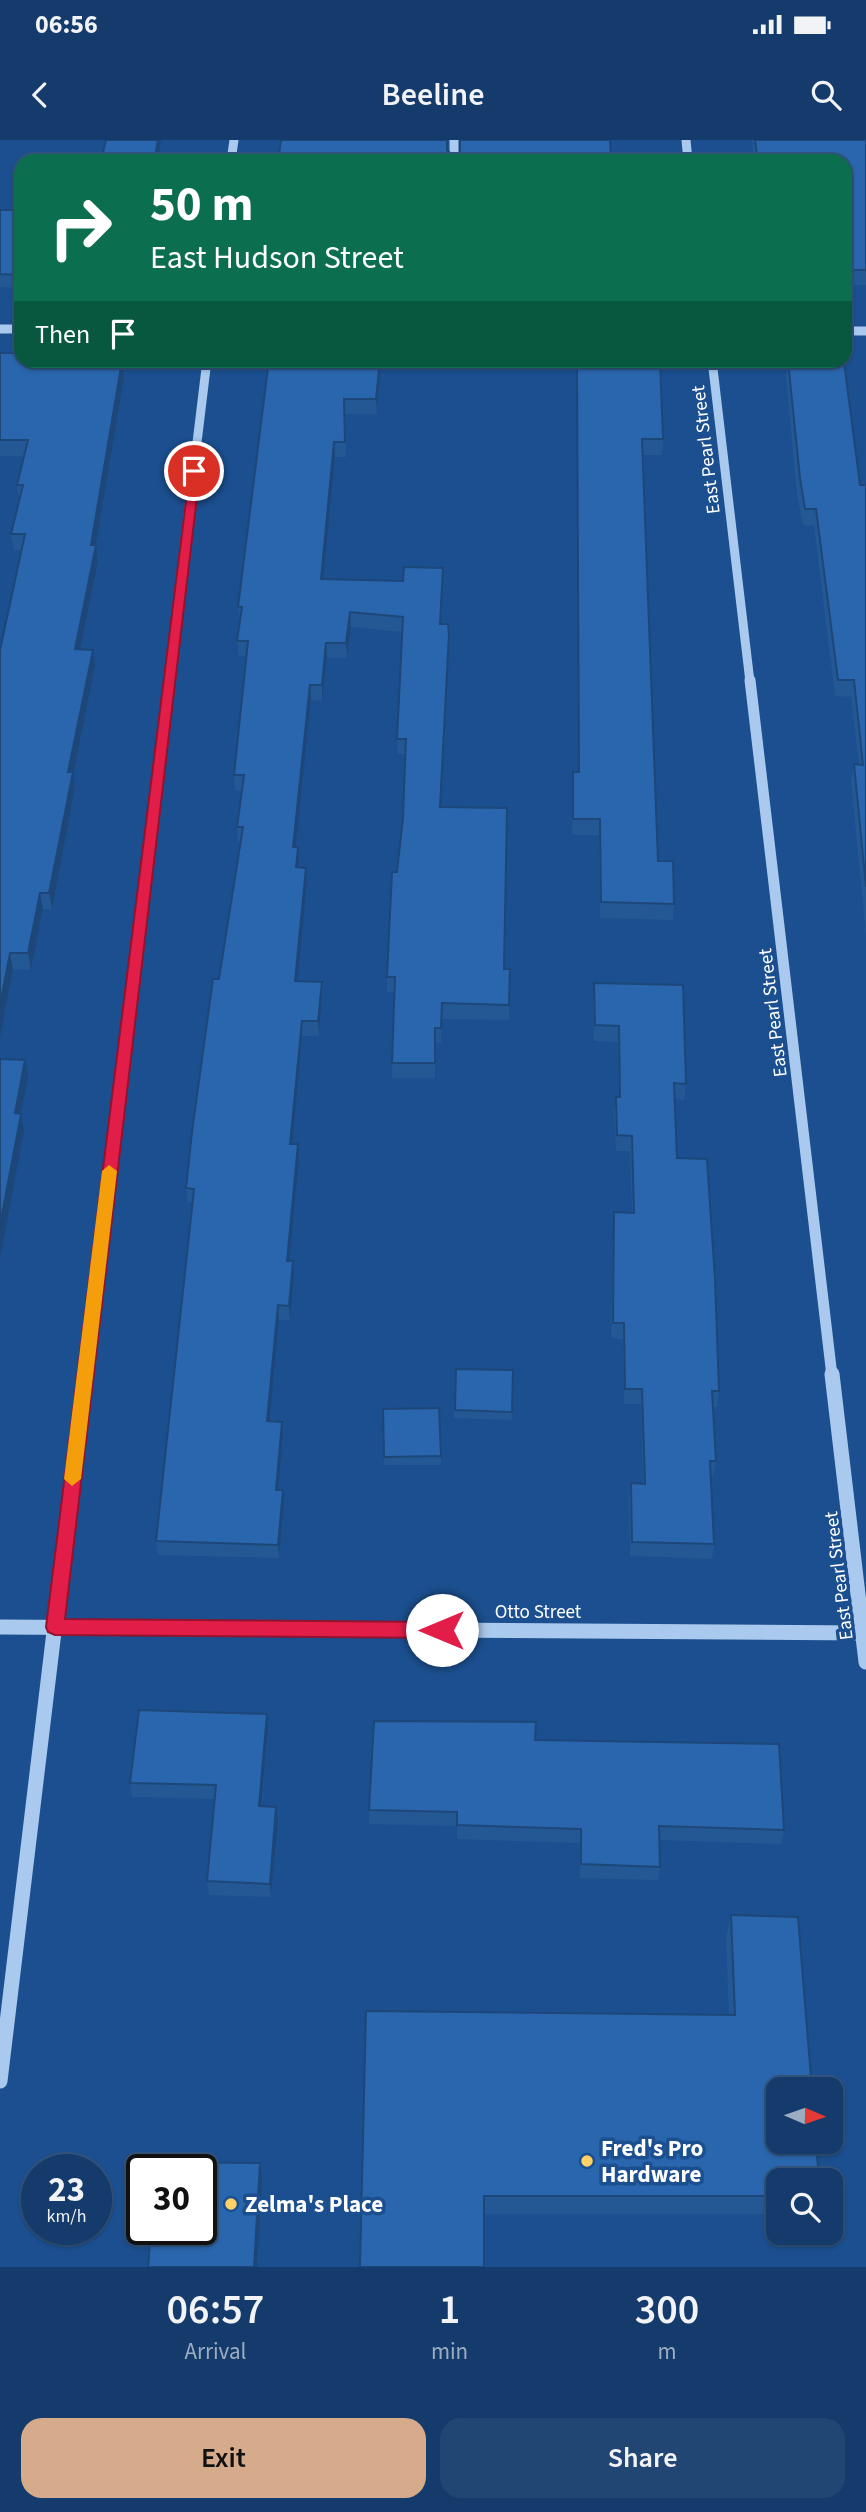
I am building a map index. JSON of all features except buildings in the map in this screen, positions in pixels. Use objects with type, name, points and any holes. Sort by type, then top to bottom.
[{"type":"street","points":[[0,2081],[206,368]]},
{"type":"street","name":"East Pearl Street","points":[[713,368],[866,1662]]},
{"type":"street","name":"Otto Street","points":[[0,1627],[864,1633]]},
{"type":"slow traffic","points":[[72,1479],[109,1171]]},
{"type":"place","name":"Fred's Pro Hardware","points":[[587,2161]]},
{"type":"place","name":"Zelma's Place","points":[[231,2204]]},
{"type":"route","points":[[194,471],[55,1627],[442,1630]]}]
